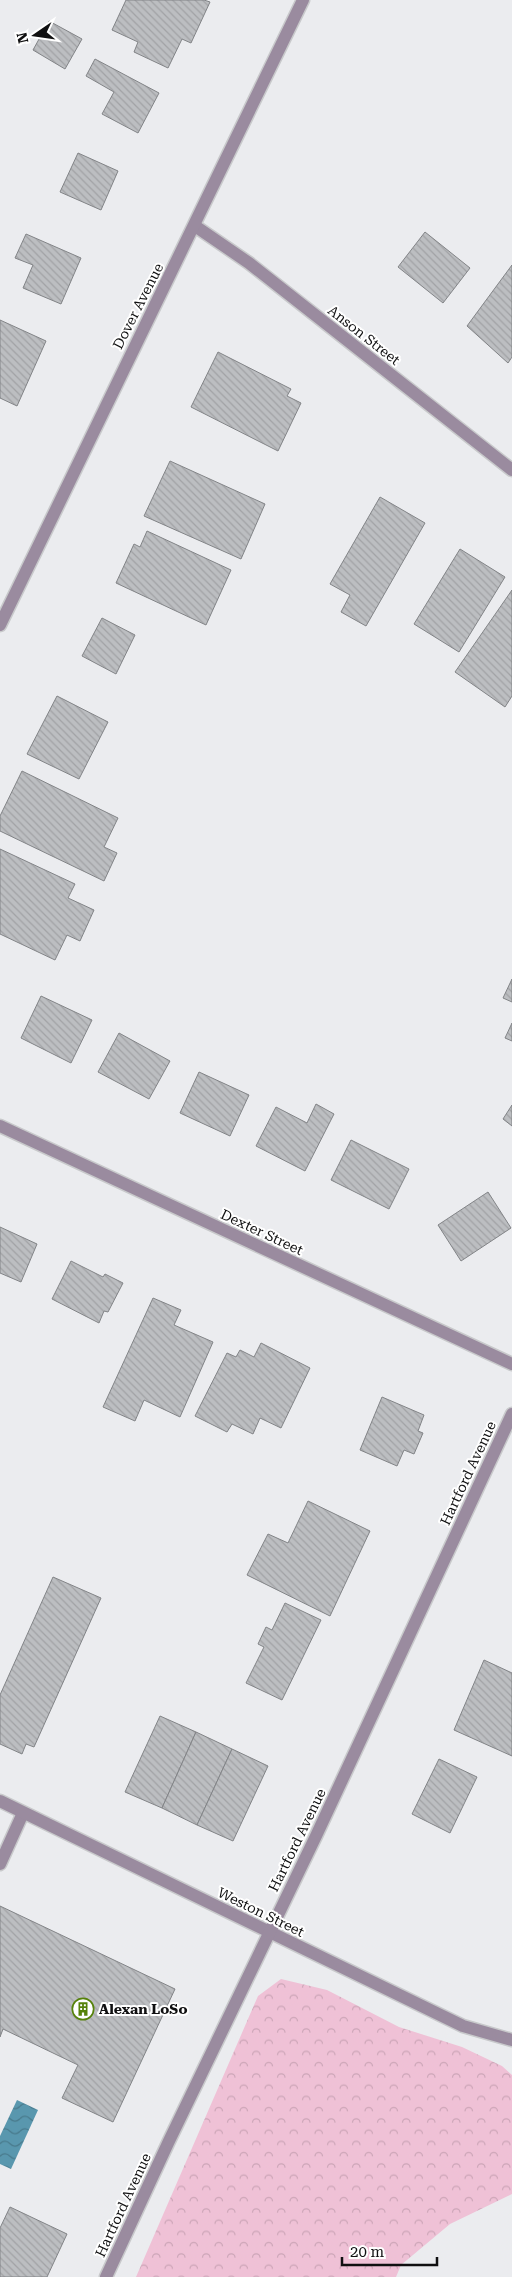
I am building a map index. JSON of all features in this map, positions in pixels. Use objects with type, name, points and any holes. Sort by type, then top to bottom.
[{"type":"street","name":"Dover Avenue","points":[[0,625],[302,0]]},
{"type":"street","name":"Anson Street","points":[[194,226],[249,263],[512,470]]},
{"type":"street","name":"Dexter Street","points":[[0,1126],[512,1364]]},
{"type":"street","name":"Hartford Avenue","points":[[106,2277],[268,1932],[320,1827],[512,1414]]},
{"type":"street","name":"Weston Street","points":[[0,1802],[463,2026],[512,2040]]},
{"type":"street","points":[[0,1864],[23,1813]]},
{"type":"green space","points":[[281,1979],[327,1990],[399,2027],[462,2047],[502,2066],[512,2075],[512,2194],[450,2224],[401,2265],[396,2277],[136,2277],[258,1996]]},
{"type":"water","points":[[17,2100],[38,2110],[11,2169],[0,2164],[0,2136]]},
{"type":"building","points":[[126,0],[204,0],[210,2],[191,43],[182,39],[168,68],[134,52],[138,42],[112,30]]},
{"type":"building","points":[[49,21],[82,39],[65,69],[33,50]]},
{"type":"building","points":[[95,59],[159,93],[138,133],[102,114],[114,92],[86,76]]},
{"type":"building","points":[[78,153],[118,171],[101,210],[60,192]]},
{"type":"building","points":[[425,232],[470,268],[443,303],[398,267]]},
{"type":"building","points":[[26,234],[81,258],[61,304],[23,288],[33,265],[15,258]]},
{"type":"building","points":[[512,265],[512,357],[508,363],[467,326]]},
{"type":"building","points":[[0,320],[46,341],[17,406],[0,398]]},
{"type":"building","points":[[218,352],[291,389],[287,396],[301,403],[278,451],[191,407]]},
{"type":"building","points":[[170,461],[265,504],[241,559],[144,516]]},
{"type":"building","points":[[380,497],[425,523],[366,626],[341,612],[350,595],[330,584]]},
{"type":"building","points":[[147,531],[231,570],[206,625],[116,583],[134,544],[140,547]]},
{"type":"building","points":[[460,549],[505,577],[459,652],[414,624]]},
{"type":"building","points":[[512,590],[512,696],[505,707],[455,672]]},
{"type":"building","points":[[102,618],[135,635],[116,674],[82,656]]},
{"type":"building","points":[[57,696],[108,722],[79,779],[27,754]]},
{"type":"building","points":[[22,771],[118,818],[104,847],[117,853],[104,881],[0,831],[0,816]]},
{"type":"building","points":[[0,849],[75,884],[68,898],[94,910],[80,941],[67,935],[55,960],[0,934]]},
{"type":"building","points":[[512,979],[512,1002],[503,998]]},
{"type":"building","points":[[41,996],[92,1020],[71,1063],[21,1038]]},
{"type":"building","points":[[512,1023],[512,1041],[505,1038]]},
{"type":"building","points":[[119,1033],[170,1061],[149,1099],[98,1072]]},
{"type":"building","points":[[199,1072],[249,1095],[230,1136],[180,1113]]},
{"type":"building","points":[[316,1104],[334,1114],[305,1171],[256,1146],[276,1107],[307,1123]]},
{"type":"building","points":[[512,1105],[512,1126],[503,1119]]},
{"type":"building","points":[[351,1140],[409,1169],[389,1209],[331,1180]]},
{"type":"building","points":[[488,1192],[511,1228],[461,1261],[438,1225]]},
{"type":"building","points":[[0,1227],[37,1244],[21,1282],[0,1273]]},
{"type":"building","points":[[71,1261],[103,1277],[105,1274],[123,1283],[108,1312],[104,1311],[99,1323],[52,1299]]},
{"type":"building","points":[[153,1298],[181,1310],[174,1325],[213,1342],[180,1417],[144,1400],[135,1421],[103,1407]]},
{"type":"building","points":[[261,1343],[310,1368],[281,1428],[260,1418],[253,1434],[232,1424],[227,1432],[195,1416],[227,1353],[236,1357],[240,1350],[254,1357]]},
{"type":"building","points":[[382,1397],[424,1415],[418,1431],[423,1433],[414,1454],[404,1450],[397,1466],[360,1450]]},
{"type":"building","points":[[308,1501],[370,1531],[330,1616],[247,1575],[268,1534],[288,1543]]},
{"type":"building","points":[[53,1577],[101,1598],[34,1747],[26,1744],[22,1754],[0,1744],[0,1695]]},
{"type":"building","points":[[285,1603],[321,1620],[282,1700],[246,1683],[264,1647],[258,1644],[266,1627],[272,1630]]},
{"type":"building","points":[[484,1660],[512,1673],[512,1756],[454,1730]]},
{"type":"building","points":[[160,1716],[196,1732],[162,1808],[125,1792]]},
{"type":"building","points":[[196,1732],[232,1749],[197,1825],[162,1808]]},
{"type":"building","points":[[232,1749],[268,1766],[233,1841],[197,1825]]},
{"type":"building","points":[[439,1759],[477,1777],[450,1833],[412,1814]]},
{"type":"building","name":"Alexan LoSo","points":[[0,1906],[175,1989],[113,2122],[62,2098],[78,2065],[3,2029],[0,2037]]},
{"type":"building","points":[[10,2207],[67,2234],[47,2277],[0,2277],[0,2228]]},
{"type":"place","name":"Alexan LoSo","points":[[83,2009]]}]
